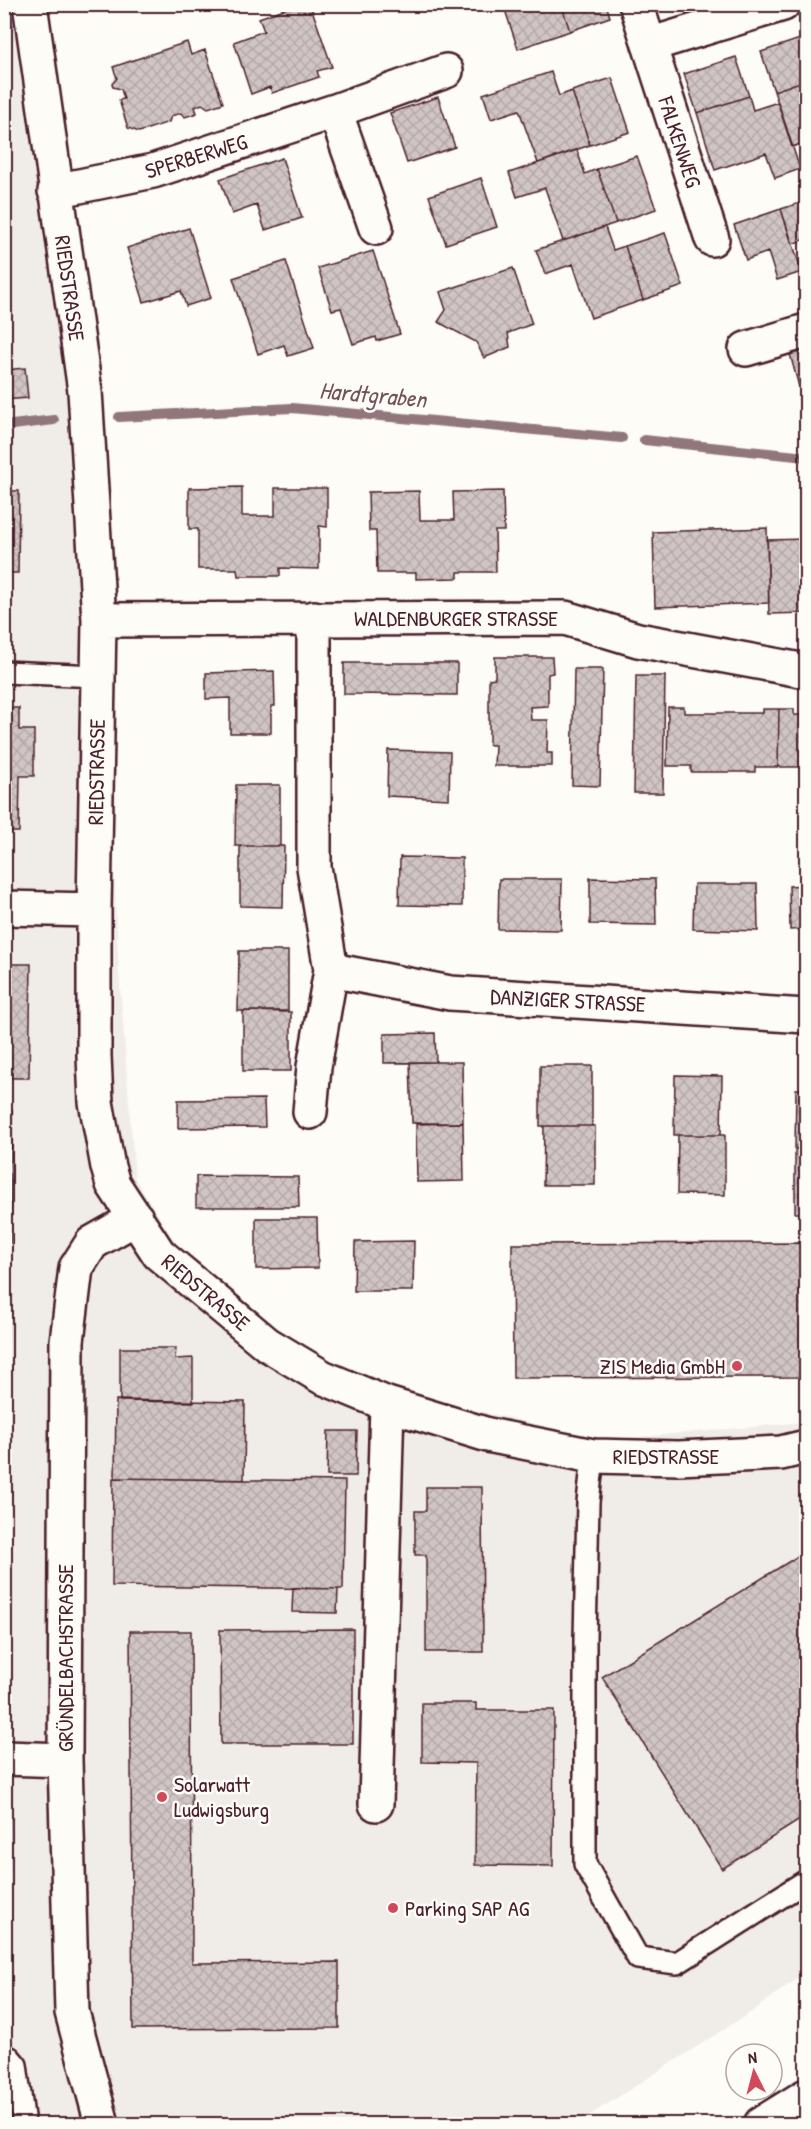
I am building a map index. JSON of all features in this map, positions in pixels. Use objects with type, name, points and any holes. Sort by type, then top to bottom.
[{"type":"main road","name":"RIEDSTRASSE","points":[[30,4],[85,391],[99,620],[94,910],[96,1102],[113,1184],[159,1254],[267,1344],[322,1377],[387,1404],[488,1435],[593,1456],[680,1458],[781,1453],[807,1447]]},
{"type":"main road","name":"FALKENWEG","points":[[636,4],[712,238]]},
{"type":"main road","points":[[649,45],[783,4]]},
{"type":"main road","name":"SPERBERWEG","points":[[56,191],[153,171],[335,111],[446,71]]},
{"type":"main road","points":[[335,111],[376,228]]},
{"type":"main road","points":[[746,349],[807,331]]},
{"type":"main road","points":[[310,1112],[314,1067],[331,970],[314,867],[314,618]]},
{"type":"main road","name":"WALDENBURGER STRASSE","points":[[99,620],[564,618],[638,640],[807,671]]},
{"type":"main road","points":[[4,908],[94,910]]},
{"type":"main road","name":"DANZIGER STRASSE","points":[[331,970],[450,993],[807,1016]]},
{"type":"main road","name":"GRÜNDELBACHSTRASSE","points":[[102,2124],[72,2012],[65,1760],[67,1341],[76,1268],[92,1243],[136,1218]]},
{"type":"main road","points":[[376,1804],[387,1404]]},
{"type":"main road","points":[[4,1758],[65,1760]]},
{"type":"main road","points":[[761,2124],[807,2096]]},
{"type":"lane","points":[[4,672],[98,676]]},
{"type":"lane","points":[[593,1456],[588,1502],[585,1616],[585,1864],[638,1958],[677,1963],[807,1881]]},
{"type":"lane","points":[[4,2055],[10,2058],[15,2065],[24,2124]]},
{"type":"shaded area","points":[[48,4],[67,138],[99,405],[103,683],[119,972],[135,1179],[189,1264],[337,1379],[605,1440],[806,1422],[806,1972],[754,2010],[576,2124],[5,2124],[4,5]]},
{"type":"building","points":[[298,4],[310,4],[332,67],[317,71],[319,77],[272,93],[270,87],[251,94],[234,42],[264,31],[259,18]]},
{"type":"building","points":[[503,4],[561,4],[570,31],[518,49]]},
{"type":"building","points":[[561,4],[606,4],[610,17],[570,31]]},
{"type":"building","points":[[806,37],[806,80],[774,91],[761,52]]},
{"type":"building","points":[[187,42],[191,55],[205,50],[223,103],[208,108],[202,104],[195,107],[197,113],[185,117],[181,113],[171,116],[169,122],[139,132],[128,128],[119,100],[124,99],[121,89],[113,87],[112,84],[117,78],[113,67]]},
{"type":"building","points":[[736,57],[749,96],[697,113],[684,74]]},
{"type":"building","points":[[551,72],[559,96],[572,91],[590,145],[538,163],[519,110],[491,119],[483,94]]},
{"type":"building","points":[[612,78],[630,132],[590,145],[572,91]]},
{"type":"building","points":[[806,80],[806,142],[792,147],[774,91]]},
{"type":"building","points":[[749,96],[753,110],[778,102],[800,169],[775,178],[766,153],[715,170],[697,113]]},
{"type":"building","points":[[438,97],[455,147],[407,163],[390,113]]},
{"type":"building","points":[[577,150],[585,174],[597,169],[616,223],[563,241],[545,188],[517,197],[509,173]]},
{"type":"building","points":[[637,156],[656,209],[616,223],[597,169]]},
{"type":"building","points":[[282,158],[302,218],[265,230],[257,205],[232,214],[220,179]]},
{"type":"building","points":[[481,178],[497,227],[446,244],[429,196]]},
{"type":"building","points":[[806,201],[806,239],[792,244],[781,209]]},
{"type":"building","points":[[781,209],[802,272],[777,280],[768,252],[746,260],[734,225]]},
{"type":"building","points":[[605,227],[613,250],[625,246],[643,300],[591,318],[573,264],[545,274],[536,250]]},
{"type":"building","points":[[189,228],[211,298],[186,306],[181,291],[144,302],[127,248]]},
{"type":"building","points":[[665,233],[683,286],[643,300],[625,246]]},
{"type":"building","points":[[373,251],[400,334],[377,341],[376,337],[353,344],[341,308],[332,310],[318,268]]},
{"type":"building","points":[[286,261],[314,348],[288,356],[284,345],[258,354],[233,278]]},
{"type":"building","points":[[513,268],[532,324],[508,333],[510,347],[484,358],[476,342],[438,322],[446,310],[440,292]]},
{"type":"building","points":[[806,350],[806,412],[790,354]]},
{"type":"building","points":[[25,368],[28,398],[4,400],[4,370]]},
{"type":"building","points":[[242,487],[242,516],[275,516],[275,488],[327,488],[327,527],[319,526],[319,569],[280,568],[280,576],[238,576],[237,569],[198,569],[198,529],[189,529],[189,488]]},
{"type":"building","points":[[4,491],[19,491],[18,573],[4,573]]},
{"type":"building","points":[[419,491],[420,520],[454,520],[453,492],[503,491],[504,531],[495,531],[496,572],[458,572],[458,578],[416,579],[416,573],[377,573],[376,531],[369,531],[368,492]]},
{"type":"building","points":[[767,528],[769,603],[655,607],[653,532]]},
{"type":"building","points":[[806,539],[806,613],[769,614],[767,540]]},
{"type":"building","points":[[495,657],[552,657],[553,673],[548,674],[548,706],[530,707],[531,720],[548,720],[547,753],[552,753],[552,766],[494,766],[495,745],[489,745],[489,679],[495,678]]},
{"type":"building","points":[[344,663],[457,663],[457,695],[344,694]]},
{"type":"building","points":[[574,669],[603,669],[600,786],[572,785]]},
{"type":"building","points":[[274,671],[275,706],[271,706],[271,733],[230,733],[230,698],[206,699],[206,673]]},
{"type":"building","points":[[636,676],[665,676],[663,793],[634,793]]},
{"type":"building","points":[[668,707],[684,707],[684,713],[763,713],[763,709],[779,709],[778,767],[755,767],[755,772],[691,772],[691,766],[667,766]]},
{"type":"building","points":[[4,708],[19,708],[19,730],[34,730],[34,776],[20,776],[19,832],[4,832]]},
{"type":"building","points":[[779,709],[794,709],[794,715],[806,715],[806,773],[801,773],[800,767],[778,767]]},
{"type":"building","points":[[388,750],[450,752],[449,799],[387,796]]},
{"type":"building","points":[[236,785],[280,785],[280,846],[235,846]]},
{"type":"building","points":[[240,846],[284,846],[283,907],[240,906]]},
{"type":"building","points":[[400,857],[462,858],[462,906],[399,905]]},
{"type":"building","points":[[590,878],[655,879],[656,925],[590,924]]},
{"type":"building","points":[[499,879],[562,879],[561,930],[498,929]]},
{"type":"building","points":[[694,884],[757,884],[758,931],[693,929]]},
{"type":"building","points":[[806,885],[806,929],[790,930],[789,886]]},
{"type":"building","points":[[239,951],[288,951],[288,1011],[238,1011]]},
{"type":"building","points":[[4,964],[31,964],[29,1078],[4,1078]]},
{"type":"building","points":[[243,1011],[291,1012],[291,1071],[243,1071]]},
{"type":"building","points":[[435,1033],[436,1062],[384,1063],[384,1034]]},
{"type":"building","points":[[410,1062],[462,1062],[463,1123],[412,1123]]},
{"type":"building","points":[[540,1066],[592,1066],[592,1126],[540,1126]]},
{"type":"building","points":[[675,1075],[722,1076],[721,1135],[674,1135]]},
{"type":"building","points":[[796,1089],[806,1089],[806,1149],[795,1149]]},
{"type":"building","points":[[264,1099],[265,1127],[178,1128],[178,1100]]},
{"type":"building","points":[[4,1110],[12,1110],[10,1243],[4,1243]]},
{"type":"building","points":[[463,1123],[464,1181],[417,1182],[416,1124]]},
{"type":"building","points":[[544,1126],[595,1126],[595,1185],[543,1185]]},
{"type":"building","points":[[678,1135],[725,1135],[725,1195],[677,1194]]},
{"type":"building","points":[[795,1149],[806,1149],[806,1213],[795,1213]]},
{"type":"building","points":[[196,1176],[298,1177],[299,1207],[196,1207]]},
{"type":"building","points":[[256,1218],[317,1218],[318,1268],[256,1269]]},
{"type":"building","points":[[414,1241],[413,1291],[354,1291],[355,1242]]},
{"type":"building","points":[[806,1243],[806,1377],[513,1378],[512,1244]]},
{"type":"building","points":[[4,1290],[8,1290],[7,1369],[4,1369]]},
{"type":"building","points":[[120,1348],[176,1348],[175,1359],[193,1358],[193,1402],[120,1401]]},
{"type":"building","points":[[116,1400],[245,1402],[244,1480],[115,1478]]},
{"type":"building","points":[[328,1431],[357,1431],[356,1476],[327,1476]]},
{"type":"building","points":[[113,1478],[345,1481],[343,1589],[112,1586]]},
{"type":"building","points":[[426,1487],[482,1487],[483,1652],[426,1652],[426,1555],[415,1555],[415,1511],[426,1511]]},
{"type":"building","points":[[806,1551],[806,1816],[722,1869],[602,1677]]},
{"type":"building","points":[[293,1588],[338,1589],[337,1613],[292,1612]]},
{"type":"building","points":[[353,1629],[353,1744],[221,1744],[220,1630]]},
{"type":"building","name":"Solarwatt Ludwigsburg","points":[[130,1631],[191,1631],[192,1963],[339,1962],[339,2028],[133,2029]]},
{"type":"building","points":[[422,1703],[476,1703],[476,1710],[554,1710],[553,1866],[475,1865],[476,1763],[422,1762]]},
{"type":"building","points":[[4,1790],[10,1790],[5,2039],[4,2039]]},
{"type":"waterway","name":"Hardtgraben","points":[[119,417],[292,408],[622,438]]},
{"type":"waterway","name":"Hardtgraben","points":[[4,426],[54,420]]},
{"type":"waterway","name":"Hardtgraben","points":[[644,440],[806,457]]},
{"type":"place","name":"ZIS Media GmbH","points":[[737,1366]]},
{"type":"place","name":"Solarwatt Ludwigsburg","points":[[162,1797]]},
{"type":"place","name":"Parking SAP AG","points":[[393,1908]]}]
